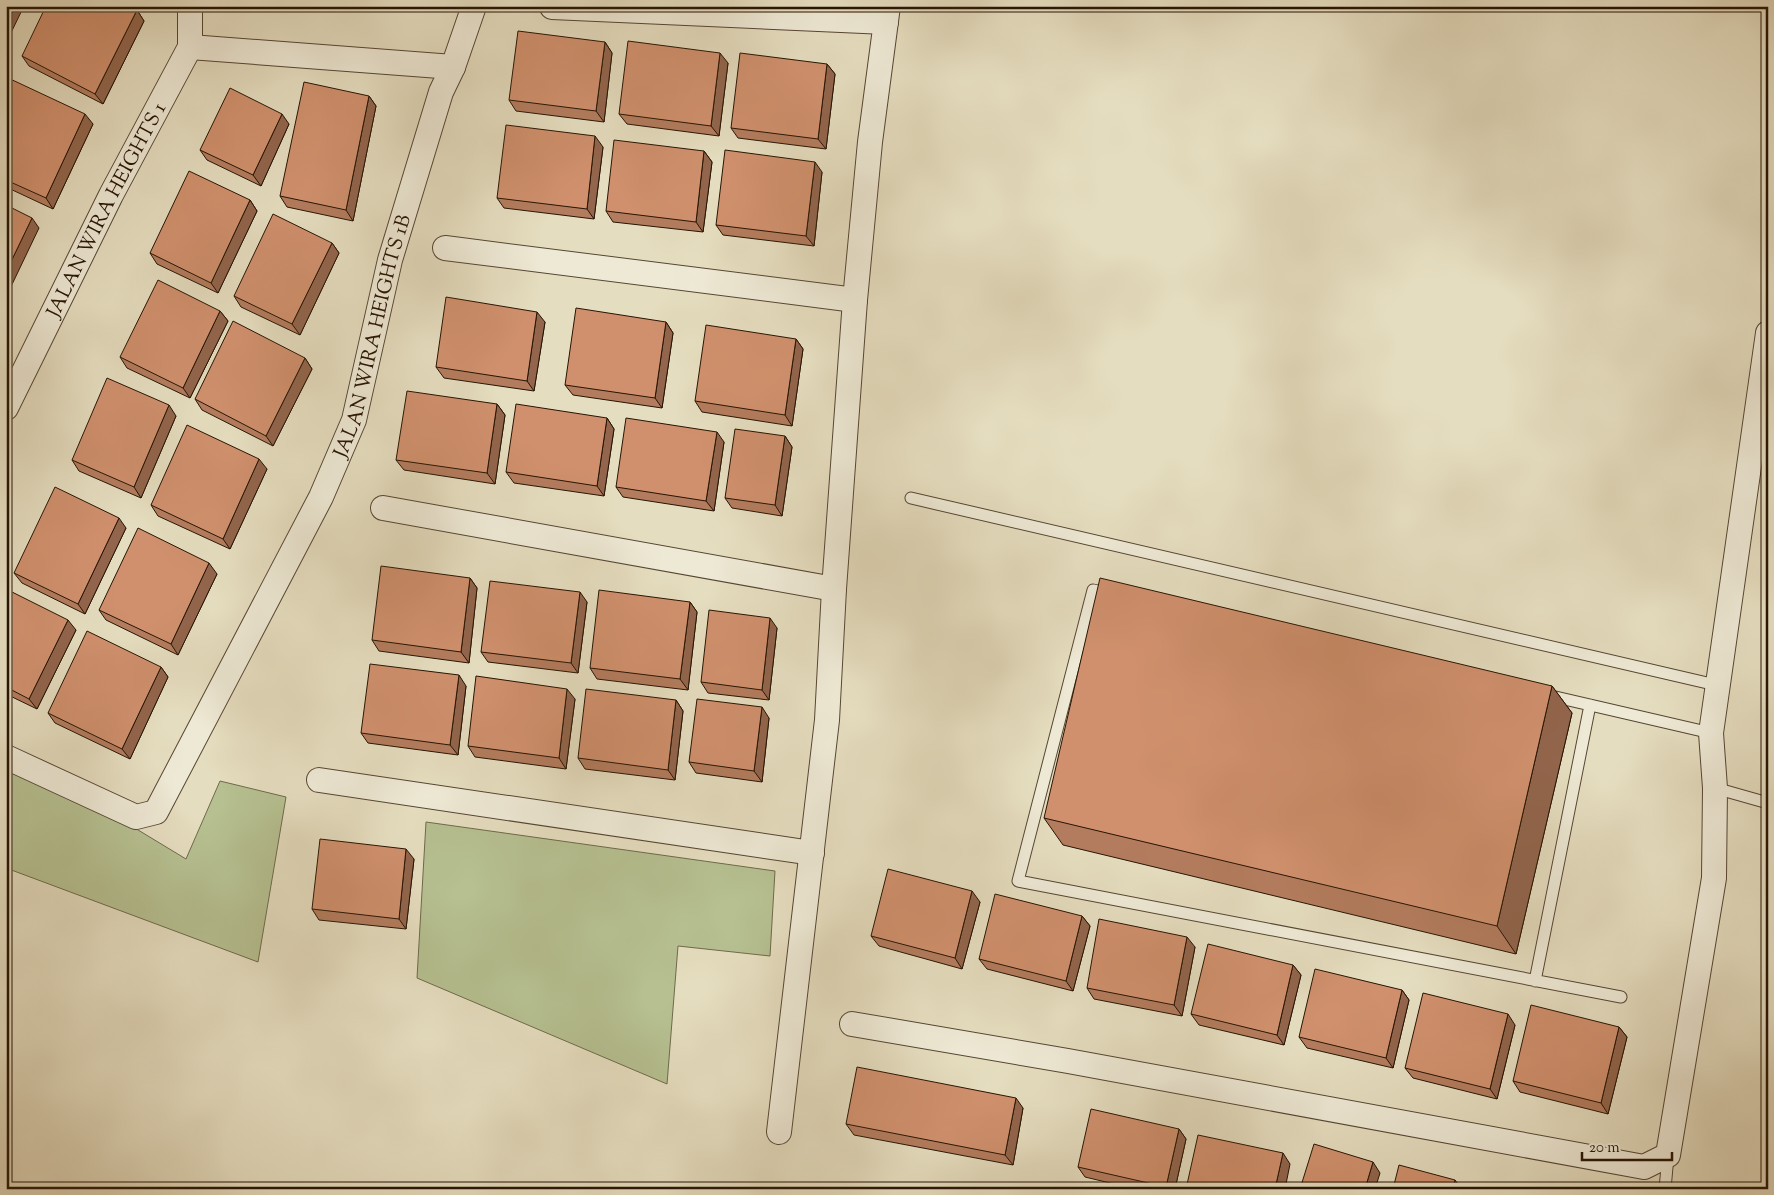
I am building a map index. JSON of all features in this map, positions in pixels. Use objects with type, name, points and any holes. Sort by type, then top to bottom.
[{"type":"street","name":"JALAN WIRA HEIGHTS 1","points":[[6,408],[111,196],[190,47],[190,6]]},
{"type":"street","name":"JALAN WIRA HEIGHTS 1B","points":[[6,757],[136,817],[156,812],[321,498],[354,420],[390,260],[441,92],[453,67],[474,6]]},
{"type":"street","points":[[552,7],[887,14],[870,142],[855,300],[834,589],[827,720],[779,1132]]},
{"type":"street","points":[[190,47],[453,67]]},
{"type":"street","points":[[445,248],[855,300]]},
{"type":"street","points":[[852,1024],[1088,1064],[1644,1167],[1668,1155],[1714,878],[1715,788],[1711,733],[1716,685],[1768,333]]},
{"type":"street","points":[[383,508],[834,589]]},
{"type":"street","points":[[319,780],[812,853]]},
{"type":"lane","points":[[911,498],[1716,685]]},
{"type":"lane","points":[[1121,596],[1093,590],[1018,881],[1621,997]]},
{"type":"lane","points":[[1532,691],[1711,733]]},
{"type":"lane","points":[[1535,981],[1590,705]]},
{"type":"lane","points":[[1715,788],[1768,803]]},
{"type":"lane","points":[[1665,1189],[1668,1155]]},
{"type":"green space","points":[[6,764],[115,816],[186,859],[220,781],[286,797],[258,962],[6,868]]},
{"type":"green space","points":[[426,822],[775,871],[770,956],[678,946],[667,1084],[417,978]]},
{"type":"building","points":[[6,6],[11,6],[6,17]]},
{"type":"building","points":[[46,6],[129,6],[137,10],[95,94],[22,56]]},
{"type":"building","points":[[518,31],[605,42],[596,111],[509,100]]},
{"type":"building","points":[[628,41],[720,53],[711,126],[619,114]]},
{"type":"building","points":[[740,53],[827,64],[818,139],[731,128]]},
{"type":"building","points":[[6,77],[85,114],[46,198],[6,180]]},
{"type":"building","points":[[304,82],[369,96],[346,210],[280,196]]},
{"type":"building","points":[[230,88],[282,114],[253,175],[200,150]]},
{"type":"building","points":[[506,125],[595,136],[587,209],[497,198]]},
{"type":"building","points":[[614,140],[704,151],[696,222],[606,211]]},
{"type":"building","points":[[725,150],[815,162],[806,236],[716,225]]},
{"type":"building","points":[[189,171],[250,200],[211,283],[150,253]]},
{"type":"building","points":[[6,205],[32,218],[6,272]]},
{"type":"building","points":[[273,214],[332,243],[292,324],[234,296]]},
{"type":"building","points":[[158,280],[220,311],[183,388],[120,357]]},
{"type":"building","points":[[446,297],[537,312],[527,381],[436,367]]},
{"type":"building","points":[[576,308],[666,322],[655,398],[565,385]]},
{"type":"building","points":[[233,321],[305,358],[266,436],[195,399]]},
{"type":"building","points":[[706,325],[796,339],[785,415],[695,401]]},
{"type":"building","points":[[107,378],[169,405],[134,487],[72,460]]},
{"type":"building","points":[[407,391],[497,404],[487,473],[396,460]]},
{"type":"building","points":[[516,404],[607,418],[597,486],[506,472]]},
{"type":"building","points":[[626,418],[717,432],[706,501],[616,487]]},
{"type":"building","points":[[187,425],[259,459],[223,539],[151,505]]},
{"type":"building","points":[[735,429],[785,436],[775,505],[725,498]]},
{"type":"building","points":[[55,487],[119,518],[78,604],[14,573]]},
{"type":"building","points":[[138,528],[209,563],[171,644],[99,610]]},
{"type":"building","points":[[381,566],[470,578],[461,652],[372,640]]},
{"type":"building","points":[[1100,578],[1552,686],[1497,926],[1044,818]]},
{"type":"building","points":[[490,581],[580,592],[571,663],[481,652]]},
{"type":"building","points":[[6,589],[68,620],[29,699],[6,687]]},
{"type":"building","points":[[599,590],[690,602],[680,679],[590,668]]},
{"type":"building","points":[[709,610],[770,618],[762,690],[701,682]]},
{"type":"building","points":[[87,631],[161,667],[122,749],[48,713]]},
{"type":"building","points":[[370,664],[459,675],[450,745],[361,733]]},
{"type":"building","points":[[476,676],[567,689],[559,758],[468,746]]},
{"type":"building","points":[[586,689],[676,700],[668,770],[578,758]]},
{"type":"building","points":[[697,699],[762,707],[754,771],[689,762]]},
{"type":"building","points":[[320,839],[406,849],[399,919],[312,909]]},
{"type":"building","points":[[888,869],[972,891],[955,958],[871,936]]},
{"type":"building","points":[[995,894],[1082,916],[1066,981],[979,959]]},
{"type":"building","points":[[1099,919],[1187,937],[1174,1005],[1087,988]]},
{"type":"building","points":[[1208,944],[1293,965],[1277,1035],[1191,1014]]},
{"type":"building","points":[[1315,969],[1402,990],[1386,1058],[1299,1037]]},
{"type":"building","points":[[1423,993],[1508,1014],[1490,1089],[1405,1068]]},
{"type":"building","points":[[1531,1005],[1619,1027],[1601,1103],[1513,1081]]},
{"type":"building","points":[[857,1067],[1016,1098],[1005,1155],[846,1124]]},
{"type":"building","points":[[1091,1109],[1179,1129],[1166,1187],[1078,1167]]},
{"type":"building","points":[[1198,1135],[1283,1153],[1275,1189],[1186,1189]]},
{"type":"building","points":[[1314,1144],[1373,1162],[1365,1189],[1300,1189]]},
{"type":"building","points":[[1399,1165],[1455,1180],[1453,1189],[1393,1189]]}]
